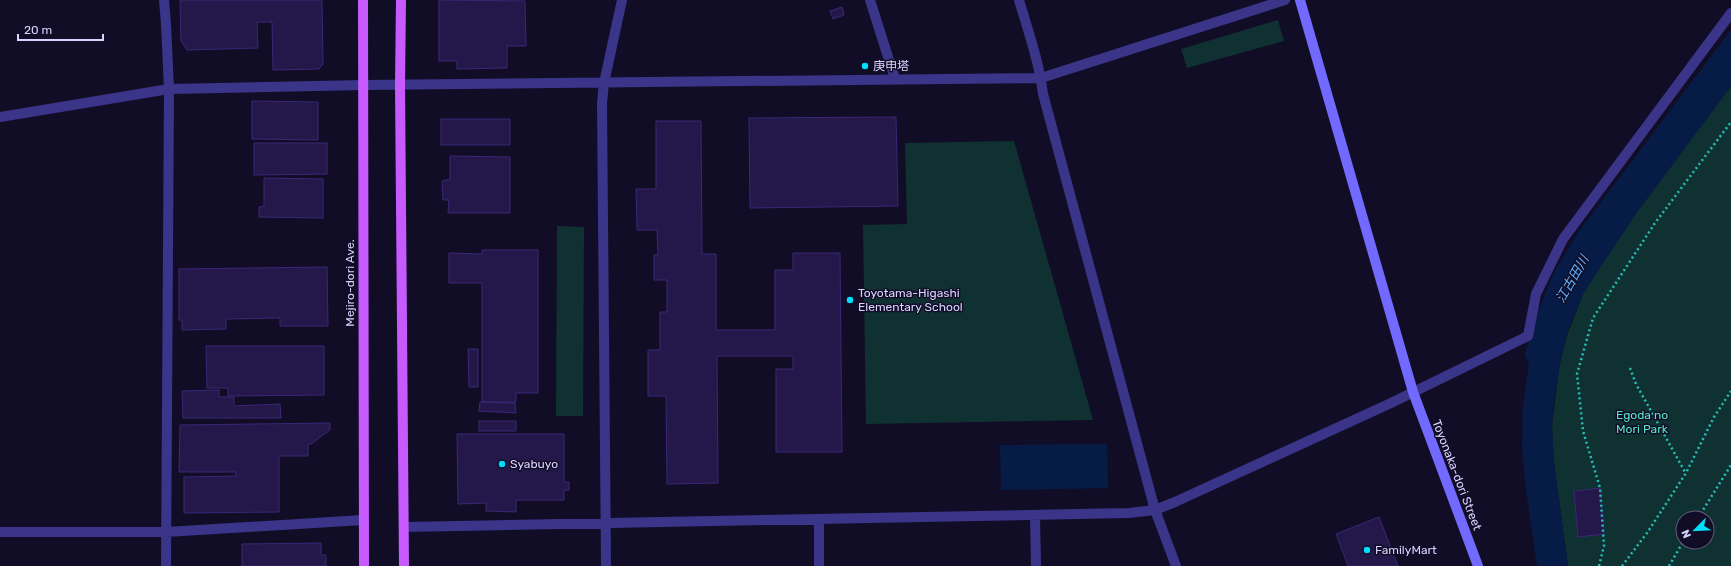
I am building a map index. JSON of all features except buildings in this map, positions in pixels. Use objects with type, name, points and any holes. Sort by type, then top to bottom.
[{"type":"main road","name":"Mejiro-dori Ave.","points":[[363,0],[364,566]]},
{"type":"main road","points":[[401,0],[400,85],[404,566]]},
{"type":"street","points":[[164,0],[169,89],[166,566]]},
{"type":"street","points":[[606,566],[602,110],[604,83],[622,0]]},
{"type":"street","points":[[870,0],[895,79]]},
{"type":"street","points":[[1018,0],[1035,51],[1043,94],[1155,510],[1176,566]]},
{"type":"street","points":[[0,117],[169,89],[364,85],[1041,78],[1285,0]]},
{"type":"street","name":"Toyonaka-dori Street","points":[[1300,0],[1413,392],[1478,566]]},
{"type":"street","points":[[404,527],[1035,516],[1129,513],[1155,510],[1413,392],[1528,336],[1536,294],[1563,239],[1731,12]]},
{"type":"street","points":[[1035,516],[1036,566]]},
{"type":"street","points":[[819,519],[819,566]]},
{"type":"street","points":[[0,532],[166,532],[363,520]]},
{"type":"path","points":[[1599,566],[1604,546],[1600,488],[1583,431],[1577,374],[1593,318],[1655,223],[1731,122]]},
{"type":"path","points":[[1630,368],[1636,384],[1686,473]]},
{"type":"path","points":[[1622,566],[1647,533],[1686,473],[1714,417],[1731,391]]},
{"type":"path","points":[[1703,510],[1731,465]]},
{"type":"path","points":[[1669,566],[1678,550]]},
{"type":"green space","points":[[1278,20],[1284,41],[1187,68],[1181,49]]},
{"type":"green space","name":"Egoda no Mori Park","points":[[1731,86],[1731,566],[1568,566],[1554,463],[1552,425],[1559,367],[1567,335],[1583,294],[1637,212]]},
{"type":"green space","points":[[1014,141],[1093,420],[866,424],[863,225],[907,224],[905,143]]},
{"type":"green space","points":[[557,226],[584,227],[583,416],[556,416]]},
{"type":"water","name":"江古田川","points":[[1731,30],[1731,86],[1637,212],[1583,294],[1569,327],[1561,358],[1553,408],[1552,425],[1554,463],[1568,566],[1537,566],[1525,483],[1522,448],[1523,406],[1529,364],[1525,355],[1535,319],[1554,272],[1579,231]]},
{"type":"water","points":[[1107,444],[1108,488],[1001,490],[1000,445]]},
{"type":"place","name":"庚申塔","points":[[865,66]]},
{"type":"place","name":"Toyotama-Higashi Elementary School","points":[[850,300]]},
{"type":"place","name":"Syabuyo","points":[[502,464]]},
{"type":"place","name":"FamilyMart","points":[[1367,550]]}]
